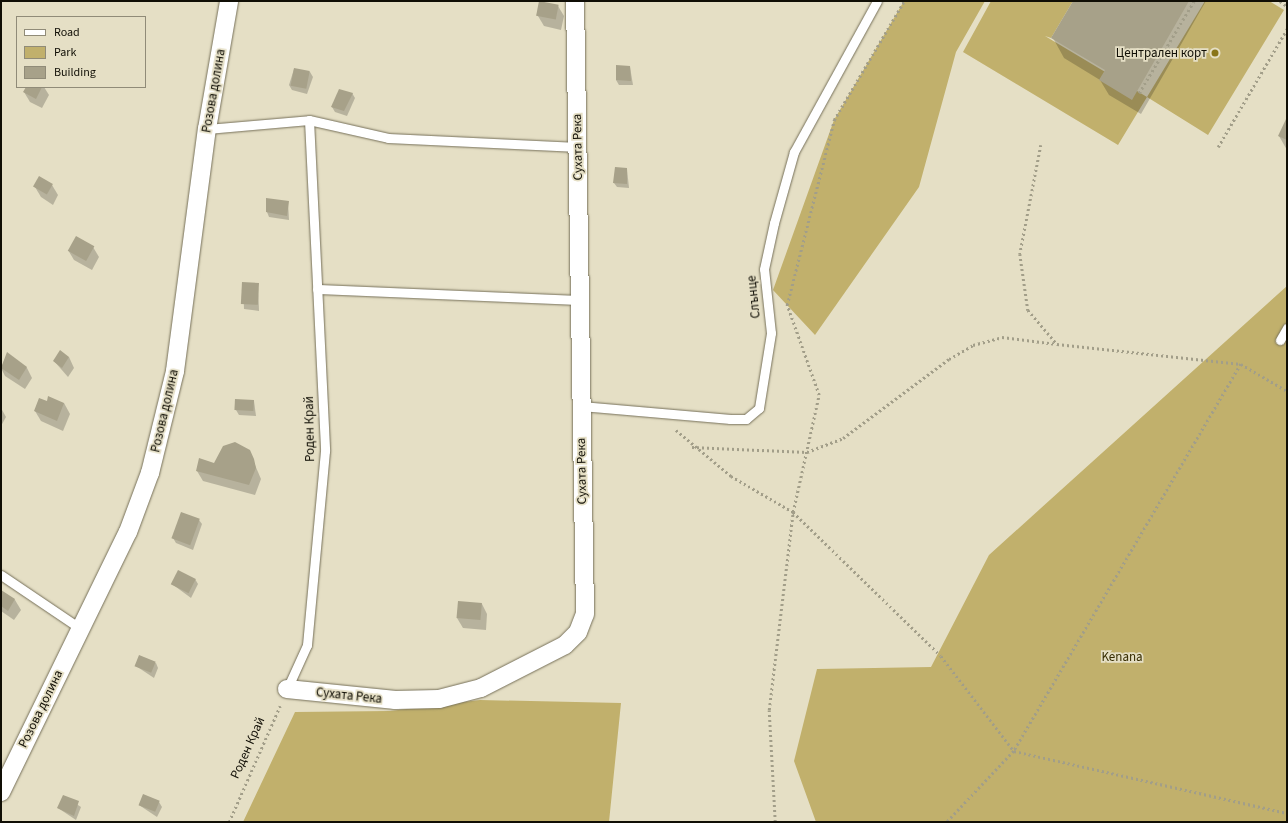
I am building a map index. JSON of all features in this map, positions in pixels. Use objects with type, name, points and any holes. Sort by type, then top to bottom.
[{"type":"street","name":"Розова долина","points":[[1,792],[128,532],[167,414],[207,129],[229,1]]},
{"type":"street","name":"Сухата Река","points":[[288,689],[395,700],[439,699],[481,688],[565,645],[578,632],[584,614],[575,1]]},
{"type":"lane","name":"Слънце","points":[[581,406],[746,419],[759,408],[771,333],[764,268],[774,223],[794,152],[877,1]]},
{"type":"lane","points":[[207,129],[309,120],[388,138],[578,147]]},
{"type":"lane","name":"Роден Край","points":[[288,689],[307,645],[325,451],[309,120]]},
{"type":"lane","points":[[317,289],[580,300]]},
{"type":"lane","points":[[1280,340],[1287,328]]},
{"type":"lane","points":[[1,575],[81,629]]},
{"type":"path","points":[[775,822],[769,710],[793,512],[819,395],[787,305],[834,120],[904,1]]},
{"type":"path","points":[[1139,93],[1194,1]]},
{"type":"path","points":[[1280,1],[1287,6]]},
{"type":"path","points":[[1218,147],[1287,29]]},
{"type":"path","points":[[1041,145],[1020,254],[1028,310],[1057,344]]},
{"type":"path","points":[[692,447],[807,452],[843,438],[949,359],[973,345],[1002,337],[1241,364],[1287,391]]},
{"type":"path","points":[[947,822],[1014,751],[1241,364]]},
{"type":"path","points":[[659,412],[692,447],[731,476],[793,512],[941,656],[1014,751],[1287,813]]},
{"type":"path","name":"Роден Край","points":[[229,822],[288,689]]},
{"type":"green space","points":[[904,1],[985,1],[956,52],[919,187],[815,335],[773,290],[834,120]]},
{"type":"green space","points":[[991,1],[1073,1],[1051,38],[1045,36],[1147,97],[1118,145],[963,52]]},
{"type":"green space","name":"Централен корт","points":[[1205,1],[1269,1],[1284,10],[1208,135],[1147,97]]},
{"type":"green space","name":"Kenana","points":[[1287,286],[1287,822],[816,822],[794,761],[817,669],[931,667],[989,555]]},
{"type":"green space","points":[[480,700],[621,703],[609,822],[243,822],[295,712],[390,711]]},
{"type":"building","points":[[539,1],[559,5],[556,20],[536,16]]},
{"type":"building","points":[[1073,1],[1189,1],[1132,100],[1099,80],[1105,70],[1051,38]]},
{"type":"building","points":[[616,65],[630,66],[631,81],[616,80]]},
{"type":"building","points":[[294,68],[310,71],[306,89],[291,86]]},
{"type":"building","points":[[25,88],[42,88],[36,99],[23,92]]},
{"type":"building","points":[[339,89],[353,93],[344,111],[331,107]]},
{"type":"building","points":[[1287,117],[1287,140],[1278,136]]},
{"type":"building","points":[[615,167],[627,168],[627,184],[613,183]]},
{"type":"building","points":[[39,176],[53,184],[47,194],[33,186]]},
{"type":"building","points":[[266,198],[289,201],[287,216],[266,212]]},
{"type":"building","points":[[76,236],[94,246],[86,261],[68,251]]},
{"type":"building","points":[[242,282],[259,283],[258,305],[241,304]]},
{"type":"building","points":[[60,350],[69,357],[62,368],[53,361]]},
{"type":"building","points":[[7,352],[27,367],[19,380],[1,368]]},
{"type":"building","points":[[48,396],[64,403],[57,421],[34,411],[39,398],[47,401]]},
{"type":"building","points":[[235,399],[254,400],[253,411],[234,410]]},
{"type":"building","points":[[235,442],[250,450],[254,459],[256,468],[249,485],[196,471],[199,458],[214,463],[223,446]]},
{"type":"building","points":[[181,512],[200,519],[190,545],[171,538]]},
{"type":"building","points":[[178,570],[196,579],[189,593],[171,584]]},
{"type":"building","points":[[1,590],[15,599],[8,611],[1,606]]},
{"type":"building","points":[[458,601],[482,603],[480,620],[457,618]]},
{"type":"building","points":[[139,655],[156,662],[151,673],[135,666]]},
{"type":"building","points":[[143,794],[160,801],[155,812],[139,805]]},
{"type":"building","points":[[63,795],[79,801],[74,816],[57,808]]},
{"type":"place","name":"Централен корт","points":[[1215,53]]}]
